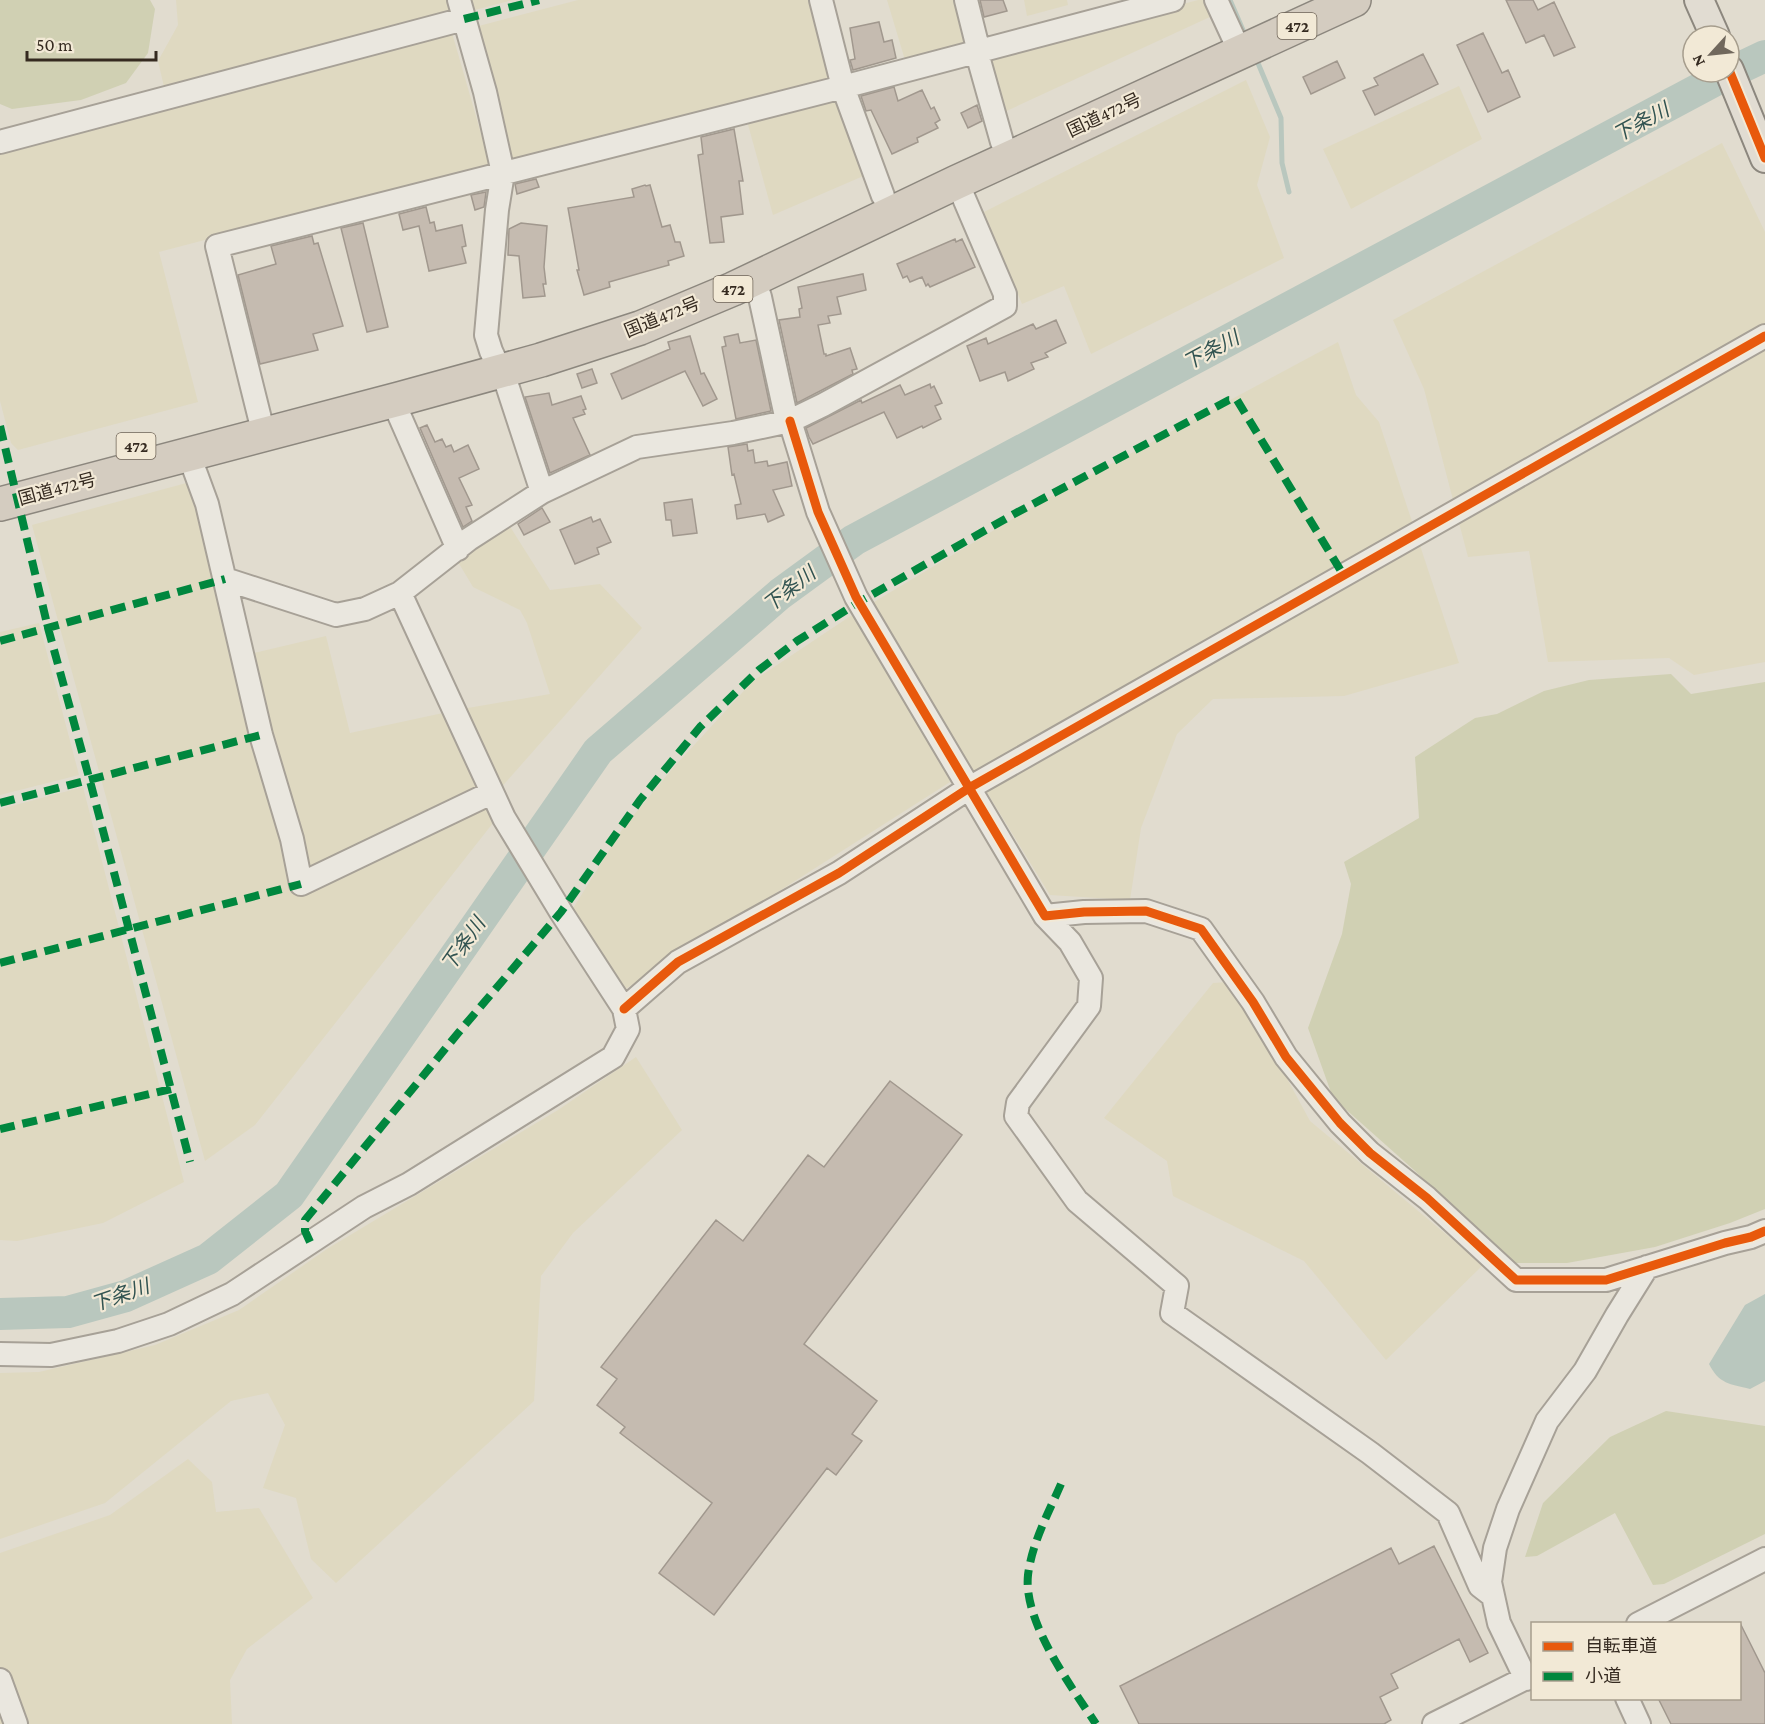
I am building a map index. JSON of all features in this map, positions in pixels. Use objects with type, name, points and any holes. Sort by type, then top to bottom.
[{"type":"highway","name":"国道472号","points":[[0,504],[189,455],[262,424],[394,379],[495,360],[542,360],[640,328],[754,279],[957,182],[1236,44],[1310,0]]},
{"type":"highway","name":"国道472号","points":[[0,481],[262,424],[393,401],[553,334],[619,312],[723,271],[1002,142],[1236,44],[1354,0]]},
{"type":"main road","points":[[1698,0],[1709,24]]},
{"type":"main road","points":[[1735,84],[1765,158]]},
{"type":"street","points":[[821,0],[843,87],[883,196]]},
{"type":"street","points":[[966,0],[1002,142]]},
{"type":"street","points":[[262,424],[217,246],[843,87],[1173,0]]},
{"type":"street","points":[[1216,0],[1236,44]]},
{"type":"street","points":[[0,142],[461,10],[485,92],[503,173],[497,210],[486,334],[507,385],[542,492]]},
{"type":"street","points":[[225,579],[336,615],[365,609],[400,593],[469,539],[542,492],[637,447],[733,433],[788,421],[823,405],[1005,306],[1005,294],[957,182]]},
{"type":"street","points":[[754,279],[788,421],[818,512],[856,597],[1045,916],[1070,942],[1091,978],[1089,1006],[1018,1103],[1016,1116],[1077,1201],[1177,1286],[1172,1313],[1370,1453],[1448,1513],[1480,1586],[1493,1596]]},
{"type":"street","points":[[624,1009],[678,962],[839,873],[969,788],[1765,336]]},
{"type":"street","points":[[393,401],[458,549]]},
{"type":"street","points":[[189,455],[207,504],[261,735],[292,839],[301,885],[491,793]]},
{"type":"street","points":[[0,1354],[51,1355],[118,1341],[169,1324],[232,1294],[364,1207],[409,1185],[613,1057],[628,1029],[624,1009],[557,906],[504,818],[400,593]]},
{"type":"street","points":[[1045,916],[1084,912],[1146,911],[1201,928],[1253,1002],[1286,1057],[1340,1123],[1370,1153],[1427,1198],[1516,1280],[1606,1280],[1751,1237],[1765,1230]]},
{"type":"street","points":[[1434,1724],[1529,1677],[1499,1623],[1490,1582],[1495,1548],[1508,1509],[1547,1421],[1585,1371],[1647,1267]]},
{"type":"street","points":[[1640,1622],[1765,1558]]},
{"type":"street","points":[[0,1680],[16,1724]]},
{"type":"street","points":[[1628,1700],[1639,1724]]},
{"type":"shaded area","points":[[176,0],[513,0],[471,11],[446,12],[490,165],[159,252],[198,402],[18,450],[11,443],[0,401],[0,153],[169,108],[158,61],[178,25]]},
{"type":"shaded area","points":[[578,0],[813,0],[834,81],[513,162],[509,160],[475,27]]},
{"type":"shaded area","points":[[887,0],[956,0],[967,45],[905,60]]},
{"type":"shaded area","points":[[1024,0],[1067,0],[1068,5],[1027,16]]},
{"type":"shaded area","points":[[1205,0],[1212,16],[1000,114],[987,57]]},
{"type":"shaded area","points":[[1246,80],[1270,137],[1257,185],[1284,258],[1091,354],[1064,286],[1022,304],[984,212]]},
{"type":"shaded area","points":[[1459,86],[1482,139],[1351,209],[1323,149]]},
{"type":"shaded area","points":[[837,98],[868,174],[773,215],[747,121]]},
{"type":"shaded area","points":[[1722,143],[1765,232],[1765,662],[1694,675],[1669,658],[1548,662],[1529,551],[1468,557],[1424,389],[1393,320]]},
{"type":"shaded area","points":[[1338,342],[1356,395],[1379,422],[1459,663],[1344,696],[1213,699],[1177,734],[1141,828],[1130,900],[1050,895],[972,768],[624,990],[572,910],[623,828],[673,768],[753,681],[849,617],[1046,499]]},
{"type":"shaded area","points":[[190,482],[237,657],[326,636],[350,733],[443,713],[493,823],[255,1125],[205,1161],[32,525]]},
{"type":"shaded area","points":[[509,525],[550,590],[600,584],[642,628],[499,790],[462,709],[550,694],[527,623],[520,610],[473,587],[455,557]]},
{"type":"shaded area","points":[[39,623],[79,775],[0,795],[0,632]]},
{"type":"shaded area","points":[[83,787],[184,1182],[103,1223],[17,1241],[0,1240],[0,809]]},
{"type":"shaded area","points":[[1228,982],[1284,1073],[1310,1121],[1483,1265],[1386,1360],[1304,1261],[1173,1196],[1167,1161],[1104,1118],[1213,983]]},
{"type":"shaded area","points":[[636,1057],[682,1130],[573,1233],[541,1276],[534,1401],[336,1583],[311,1559],[296,1498],[263,1488],[285,1425],[268,1393],[231,1401],[105,1503],[0,1539],[0,1373],[39,1372],[155,1345],[239,1310],[327,1249],[558,1110]]},
{"type":"shaded area","points":[[1765,1294],[1765,1381],[1750,1389],[1726,1382],[1717,1376],[1709,1364],[1745,1305]]},
{"type":"shaded area","points":[[188,1459],[212,1482],[216,1512],[259,1508],[313,1598],[247,1649],[230,1680],[232,1724],[0,1724],[0,1553],[110,1515]]},
{"type":"green space","points":[[0,0],[150,0],[155,9],[148,53],[126,83],[81,100],[12,109],[0,104]]},
{"type":"green space","points":[[1671,674],[1691,694],[1765,682],[1765,1209],[1730,1223],[1655,1247],[1567,1263],[1510,1263],[1414,1170],[1333,1098],[1308,1028],[1342,934],[1351,884],[1344,862],[1419,818],[1415,757],[1475,718],[1497,714],[1544,691],[1589,680]]},
{"type":"green space","points":[[1666,1411],[1765,1426],[1765,1534],[1664,1584],[1653,1585],[1615,1513],[1537,1556],[1525,1557],[1543,1503],[1610,1437]]},
{"type":"building","points":[[980,0],[1003,0],[1007,11],[984,17]]},
{"type":"building","points":[[1506,0],[1533,0],[1538,10],[1554,2],[1575,47],[1554,56],[1544,35],[1526,43]]},
{"type":"building","points":[[879,22],[884,42],[892,40],[896,58],[853,70],[850,60],[855,59],[850,28]]},
{"type":"building","points":[[1483,33],[1502,73],[1508,70],[1520,97],[1488,112],[1457,45]]},
{"type":"building","points":[[1423,54],[1438,84],[1375,115],[1363,91],[1378,85],[1374,78]]},
{"type":"building","points":[[1337,61],[1345,78],[1311,94],[1303,77]]},
{"type":"building","points":[[894,87],[898,101],[922,90],[931,109],[934,107],[940,120],[935,123],[938,128],[917,138],[918,142],[892,154],[871,110],[866,111],[861,96]]},
{"type":"building","points":[[977,105],[982,121],[968,128],[961,113]]},
{"type":"building","points":[[734,129],[743,181],[739,181],[743,214],[721,217],[724,242],[710,243],[698,155],[703,154],[701,137]]},
{"type":"building","points":[[536,179],[539,187],[517,194],[515,184]]},
{"type":"building","points":[[650,185],[662,227],[670,225],[675,242],[680,242],[684,256],[668,261],[669,265],[609,282],[610,287],[584,295],[577,270],[579,270],[568,208],[634,197],[632,189]]},
{"type":"building","points":[[486,192],[484,207],[475,210],[471,195]]},
{"type":"building","points":[[426,207],[430,223],[434,222],[436,231],[462,225],[466,246],[462,247],[466,263],[429,271],[419,226],[403,230],[399,214]]},
{"type":"building","points":[[363,223],[388,327],[367,332],[341,228]]},
{"type":"building","points":[[521,223],[547,226],[544,267],[546,284],[543,284],[545,296],[523,298],[519,256],[508,255],[509,229]]},
{"type":"building","points":[[312,236],[314,244],[318,243],[343,326],[313,334],[318,350],[260,364],[238,275],[276,264],[271,246]]},
{"type":"building","points":[[955,239],[956,242],[962,239],[975,267],[930,287],[928,284],[926,286],[922,277],[910,282],[907,276],[903,278],[897,264]]},
{"type":"building","points":[[863,274],[866,290],[837,297],[841,314],[828,316],[830,323],[818,325],[824,354],[826,356],[850,348],[857,369],[852,370],[853,374],[797,403],[779,320],[800,317],[799,309],[802,308],[798,287]]},
{"type":"building","points":[[1056,320],[1066,343],[1045,353],[1048,357],[1031,363],[1034,369],[1008,381],[1005,372],[980,381],[967,346],[986,338],[988,344],[1033,324],[1036,329]]},
{"type":"building","points":[[738,334],[740,343],[756,340],[771,411],[736,419],[722,347],[726,346],[724,337]]},
{"type":"building","points":[[690,336],[701,374],[704,373],[717,399],[703,406],[685,371],[622,399],[611,374],[670,349],[668,342]]},
{"type":"building","points":[[592,369],[597,383],[582,388],[577,374]]},
{"type":"building","points":[[930,384],[931,388],[934,386],[942,403],[935,406],[941,419],[923,428],[922,426],[897,438],[884,412],[813,444],[809,437],[806,428],[861,400],[862,403],[900,385],[905,395]]},
{"type":"building","points":[[549,393],[552,405],[581,396],[586,409],[583,410],[585,414],[573,418],[590,455],[550,473],[525,397]]},
{"type":"building","points":[[427,425],[435,442],[442,439],[446,447],[451,445],[454,452],[468,445],[479,469],[459,478],[472,505],[466,507],[472,521],[463,527],[420,428]]},
{"type":"building","points":[[747,444],[748,451],[753,450],[755,463],[767,461],[768,466],[787,462],[792,486],[773,490],[784,515],[768,522],[765,514],[737,519],[735,505],[741,504],[734,474],[732,475],[728,447]]},
{"type":"building","points":[[692,499],[697,533],[673,536],[671,520],[666,520],[664,503]]},
{"type":"building","points":[[542,508],[550,522],[524,535],[518,524]]},
{"type":"building","points":[[591,517],[593,522],[600,519],[611,542],[597,548],[599,554],[575,564],[560,530]]},
{"type":"building","points":[[890,1081],[962,1135],[804,1344],[877,1401],[852,1434],[862,1441],[836,1475],[827,1468],[714,1615],[659,1573],[712,1503],[620,1433],[625,1427],[597,1405],[617,1379],[601,1367],[716,1220],[743,1241],[808,1155],[824,1167]]},
{"type":"building","points":[[1434,1546],[1488,1653],[1470,1662],[1459,1639],[1391,1674],[1398,1688],[1380,1697],[1391,1720],[1384,1724],[1139,1724],[1120,1686],[1391,1548],[1399,1564]]},
{"type":"building","points":[[1741,1625],[1765,1673],[1765,1724],[1671,1724],[1659,1700],[1741,1700]]},
{"type":"waterway","points":[[1230,0],[1246,37]]},
{"type":"waterway","points":[[1255,56],[1281,118],[1282,163],[1289,192]]},
{"type":"waterway","name":"下条川","points":[[0,1314],[68,1312],[126,1296],[208,1259],[289,1195],[598,751],[780,594],[854,540],[1727,74],[1765,56]]},
{"type":"marked path","points":[[464,19],[539,0]]},
{"type":"marked path","points":[[310,1242],[305,1231],[305,1220],[561,912],[640,800],[700,727],[759,670],[797,641],[859,602],[1014,514],[1229,400],[1237,400],[1344,576]]},
{"type":"marked path","points":[[0,426],[48,628],[190,1162]]},
{"type":"marked path","points":[[0,641],[225,579]]},
{"type":"marked path","points":[[0,803],[261,735]]},
{"type":"marked path","points":[[0,963],[301,884]]},
{"type":"marked path","points":[[0,1129],[171,1089]]},
{"type":"marked path","points":[[1061,1484],[1033,1552],[1028,1575],[1028,1593],[1033,1613],[1051,1653],[1096,1724]]},
{"type":"cycle path","points":[[1735,84],[1765,158]]},
{"type":"cycle path","points":[[624,1009],[678,962],[839,873],[969,788],[1765,336]]},
{"type":"cycle path","points":[[790,421],[818,512],[856,597],[1045,916],[1084,912],[1146,911],[1201,929],[1253,1002],[1286,1057],[1340,1123],[1370,1153],[1427,1198],[1516,1280],[1606,1280],[1765,1231]]}]
